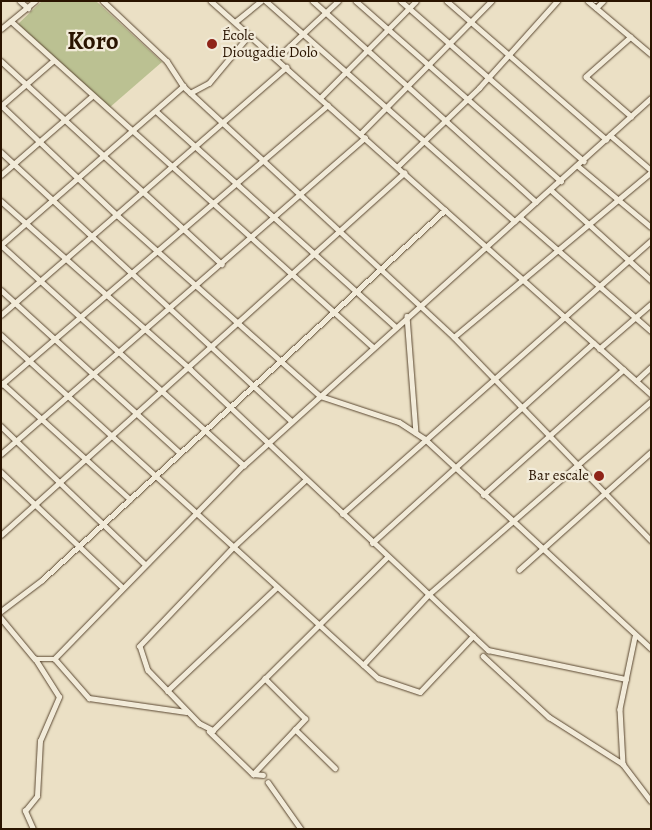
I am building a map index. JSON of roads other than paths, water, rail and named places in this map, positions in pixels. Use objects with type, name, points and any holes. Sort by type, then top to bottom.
[{"type":"street","points":[[20,1],[28,8]]},
{"type":"street","points":[[2,27],[35,1]]},
{"type":"street","points":[[103,1],[167,61],[183,86],[190,93],[343,232],[379,271],[454,337],[492,380],[607,490],[651,540]]},
{"type":"street","points":[[210,1],[651,394]]},
{"type":"street","points":[[235,22],[261,1]]},
{"type":"street","points":[[266,1],[515,221]]},
{"type":"street","points":[[313,1],[536,202]]},
{"type":"street","points":[[276,59],[338,1]]},
{"type":"street","points":[[356,1],[561,181]]},
{"type":"street","points":[[401,1],[584,161]]},
{"type":"street","points":[[320,98],[416,1]]},
{"type":"street","points":[[447,1],[606,139]]},
{"type":"street","points":[[360,134],[448,42],[491,1]]},
{"type":"street","points":[[588,1],[651,54]]},
{"type":"street","points":[[596,8],[603,1]]},
{"type":"street","points":[[397,167],[469,99],[508,53],[556,2]]},
{"type":"street","points":[[11,21],[91,97],[113,111],[132,133],[170,169],[212,203],[251,240],[373,347]]},
{"type":"street","points":[[190,93],[209,83],[249,35]]},
{"type":"street","points":[[631,37],[586,77],[631,116]]},
{"type":"street","points":[[1,61],[28,83],[185,227],[222,264]]},
{"type":"street","points":[[53,61],[2,105],[117,215],[320,396],[399,422],[426,439],[483,495],[514,521],[541,550],[635,637],[651,648]]},
{"type":"street","points":[[1,315],[42,282],[286,67]]},
{"type":"street","points":[[183,86],[107,156],[1,245],[244,465]]},
{"type":"street","points":[[1,175],[91,97]]},
{"type":"street","points":[[35,659],[54,659],[121,586],[244,465],[396,327],[417,305],[584,161],[651,98]]},
{"type":"street","points":[[130,499],[86,457],[41,422],[2,384],[81,318],[106,293],[328,105]]},
{"type":"street","points":[[156,111],[277,217],[396,327]]},
{"type":"street","points":[[454,337],[524,281],[651,171],[610,135]]},
{"type":"street","points":[[1,454],[41,422],[196,286],[304,196],[365,138]]},
{"type":"street","points":[[1,152],[54,202],[216,346],[292,421]]},
{"type":"street","points":[[578,166],[651,227]]},
{"type":"street","points":[[1,535],[60,479],[163,393],[239,323],[293,277],[404,173]]},
{"type":"street","points":[[551,190],[651,280]]},
{"type":"street","points":[[1,201],[190,369],[372,543],[488,650],[626,678]]},
{"type":"street","points":[[1,611],[80,545],[229,406],[445,210]]},
{"type":"street","points":[[520,217],[651,330]]},
{"type":"street","points":[[342,514],[651,241]]},
{"type":"street","points":[[1,290],[180,453]]},
{"type":"street","points":[[599,349],[651,304]]},
{"type":"street","points":[[407,316],[416,433]]},
{"type":"street","points":[[1,335],[68,398],[378,678],[420,692],[473,636]]},
{"type":"street","points":[[372,543],[593,343]]},
{"type":"street","points":[[636,381],[651,367]]},
{"type":"street","points":[[483,495],[623,370]]},
{"type":"street","points":[[363,665],[428,595],[514,521],[578,462],[651,401]]},
{"type":"street","points":[[1,426],[60,479],[144,563]]},
{"type":"street","points":[[519,570],[651,452]]},
{"type":"street","points":[[1,472],[36,502],[121,586]]},
{"type":"street","points":[[263,775],[253,774],[167,691],[142,660],[140,646],[234,547],[306,480]]},
{"type":"street","points":[[209,731],[265,680],[387,557]]},
{"type":"street","points":[[167,691],[277,586]]},
{"type":"street","points":[[1,618],[35,659],[59,697],[40,741],[38,796],[26,811],[33,829]]},
{"type":"street","points":[[623,764],[620,709],[635,637]]},
{"type":"street","points":[[482,656],[550,717],[623,764],[651,801]]},
{"type":"street","points":[[54,659],[89,698],[188,712]]},
{"type":"street","points":[[253,774],[305,719],[265,680]]},
{"type":"street","points":[[295,730],[335,768]]},
{"type":"street","points":[[268,782],[301,829]]},
{"type":"place","name":"École Diougadie Dolo","points":[[212,44]]},
{"type":"place","name":"Bar escale","points":[[599,476]]},
{"type":"district","name":"Koro","points":[[93,41]]}]
